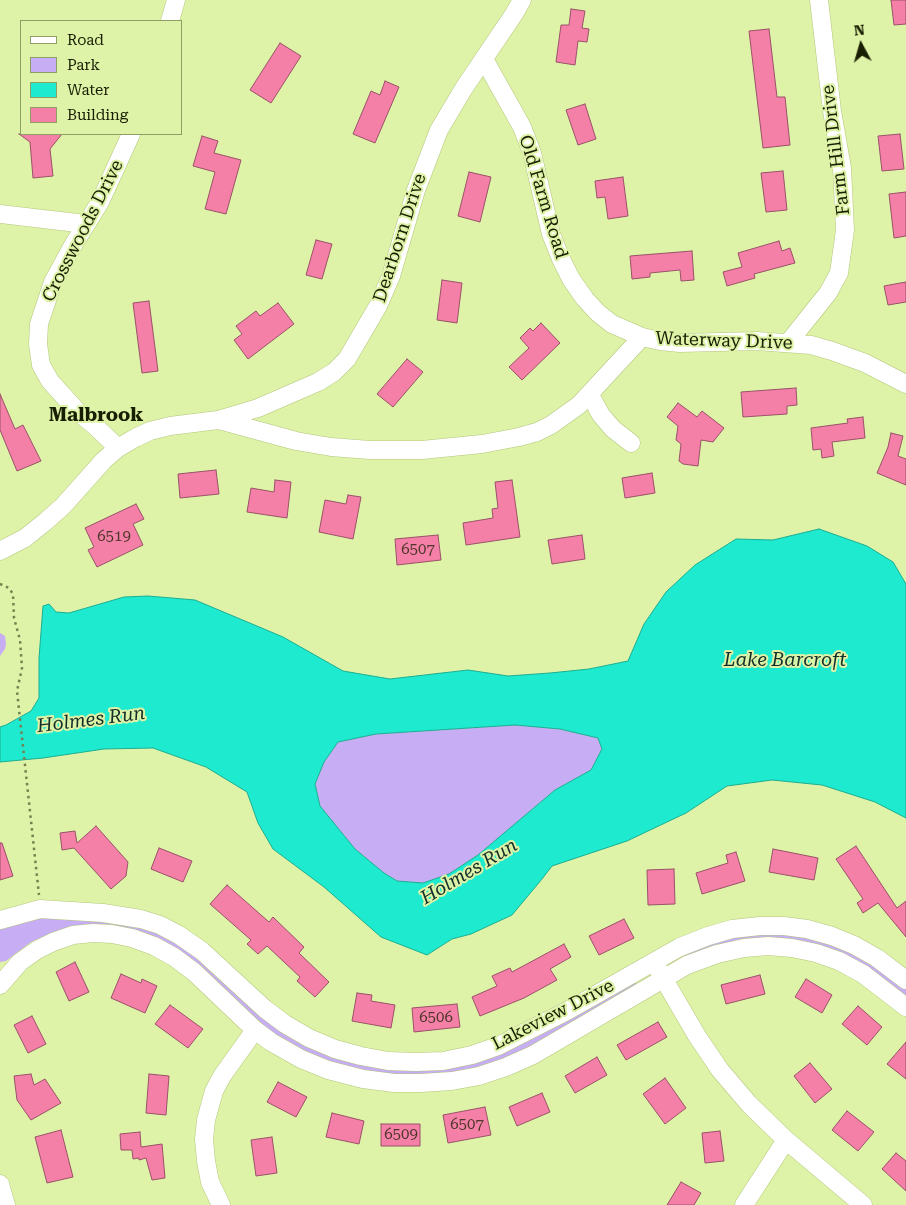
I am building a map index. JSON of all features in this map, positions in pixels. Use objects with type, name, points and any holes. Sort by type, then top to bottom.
[{"type":"street","points":[[170,20],[175,0]]},
{"type":"street","name":"Dearborn Drive","points":[[0,551],[25,538],[45,522],[73,495],[104,460],[118,448],[150,431],[170,426],[218,420],[258,408],[318,382],[334,372],[347,359],[378,306],[391,276],[416,190],[439,130],[464,88],[522,0]]},
{"type":"street","name":"Farm Hill Drive","points":[[788,343],[832,286],[838,273],[843,252],[845,230],[842,168],[832,111],[819,0]]},
{"type":"street","name":"Old Farm Road","points":[[484,59],[522,127],[532,154],[551,234],[560,259],[571,279],[585,299],[612,324],[642,337]]},
{"type":"street","name":"Crosswoods Drive","points":[[118,448],[60,395],[41,364],[38,344],[39,324],[53,282],[109,184],[130,135]]},
{"type":"street","points":[[0,214],[86,224]]},
{"type":"street","name":"Waterway Drive","points":[[218,420],[296,441],[330,447],[370,450],[422,450],[482,444],[537,432],[568,414],[590,395],[642,337],[680,343],[757,341],[811,345],[832,350],[865,363],[906,384]]},
{"type":"street","points":[[590,395],[601,415],[613,429],[632,443]]},
{"type":"street","points":[[0,920],[40,908]]},
{"type":"street","name":"Lakeview Drive","points":[[40,908],[103,913],[142,919],[160,925],[180,935],[202,951],[265,1009],[285,1024],[309,1038],[335,1049],[388,1061],[416,1062],[443,1060],[472,1055],[498,1046],[567,1011],[680,947],[708,936],[732,930],[760,926],[784,926],[807,929],[832,936],[854,945],[877,958],[906,980]]},
{"type":"street","name":"Lakeview Drive","points":[[0,985],[20,962],[37,950],[67,937],[93,933],[132,938],[154,946],[174,957],[194,972],[255,1030],[271,1042],[328,1070],[363,1079],[394,1083],[452,1081],[479,1076],[506,1067],[533,1054],[687,965],[717,954],[744,948],[768,946],[816,952],[864,974],[906,1007]]},
{"type":"street","points":[[654,962],[697,1036],[720,1070],[749,1104],[786,1140],[863,1205]]},
{"type":"street","points":[[221,1205],[210,1182],[206,1161],[204,1139],[206,1120],[214,1091],[222,1076],[255,1030]]},
{"type":"street","points":[[744,1205],[786,1140]]},
{"type":"street","points":[[0,1184],[6,1205]]},
{"type":"path","points":[[0,584],[9,588],[13,594],[14,618],[20,640],[22,668],[16,690],[40,908]]},
{"type":"green space","points":[[0,633],[5,636],[6,644],[0,656]]},
{"type":"green space","points":[[515,725],[560,729],[598,738],[602,749],[591,770],[555,790],[478,855],[450,874],[423,883],[397,881],[384,873],[355,849],[320,806],[315,784],[324,762],[338,742],[376,734]]},
{"type":"green space","points":[[39,915],[131,923],[178,941],[270,1021],[420,1068],[636,982],[636,984],[634,987],[526,1051],[505,1060],[453,1074],[383,1075],[331,1064],[301,1050],[273,1034],[236,1004],[109,926],[80,925],[47,935],[31,942],[6,961],[0,962],[0,924]]},
{"type":"green space","points":[[781,932],[842,945],[890,976],[906,989],[906,999],[834,952],[689,956],[684,956],[682,953],[706,940]]},
{"type":"water","name":"Lake Barcroft","points":[[819,529],[867,546],[893,562],[906,584],[906,818],[875,802],[822,785],[772,780],[727,786],[686,813],[627,841],[552,866],[512,915],[471,934],[452,939],[427,955],[381,937],[324,887],[273,849],[258,823],[247,792],[206,767],[153,748],[104,749],[0,762],[0,727],[31,711],[39,698],[39,658],[43,606],[49,604],[56,612],[69,613],[124,597],[148,596],[195,600],[283,637],[343,671],[390,679],[468,670],[508,676],[550,673],[589,669],[628,661],[644,624],[666,592],[695,565],[736,539],[773,540]],"holes":[[[515,725],[560,729],[598,738],[602,749],[591,770],[555,790],[478,855],[449,874],[423,883],[397,881],[384,873],[355,849],[320,806],[315,784],[324,762],[338,742],[376,734]]]},
{"type":"building","points":[[891,0],[906,0],[906,24],[894,25]]},
{"type":"building","points":[[571,9],[585,11],[582,28],[589,29],[587,42],[578,41],[575,65],[556,62],[561,25],[569,25]]},
{"type":"building","points":[[769,29],[777,97],[785,97],[790,145],[763,148],[749,31]]},
{"type":"building","points":[[280,43],[301,56],[271,103],[250,90]]},
{"type":"building","points":[[385,81],[399,87],[375,143],[353,134],[371,91],[380,95]]},
{"type":"building","points":[[585,104],[596,139],[578,145],[566,110]]},
{"type":"building","points":[[900,134],[904,169],[882,171],[878,136]]},
{"type":"building","points":[[20,135],[61,135],[50,149],[53,176],[33,178],[30,142]]},
{"type":"building","points":[[202,136],[218,141],[214,153],[241,160],[226,214],[205,209],[215,172],[193,166]]},
{"type":"building","points":[[783,171],[787,210],[766,212],[761,173]]},
{"type":"building","points":[[469,172],[491,177],[480,222],[458,216]]},
{"type":"building","points":[[623,177],[628,216],[608,219],[605,197],[597,198],[595,181]]},
{"type":"building","points":[[906,192],[906,236],[894,238],[889,194]]},
{"type":"building","points":[[316,240],[332,244],[322,279],[306,275]]},
{"type":"building","points":[[779,241],[782,251],[790,248],[795,263],[754,274],[755,278],[727,286],[723,272],[742,267],[738,253]]},
{"type":"building","points":[[692,251],[694,280],[681,281],[680,270],[650,273],[650,277],[632,279],[630,256]]},
{"type":"building","points":[[442,280],[462,283],[457,323],[437,320]]},
{"type":"building","points":[[906,282],[906,302],[888,305],[884,286]]},
{"type":"building","points":[[149,301],[158,371],[142,373],[133,303]]},
{"type":"building","points":[[278,303],[294,324],[248,359],[234,340],[242,334],[236,326],[256,311],[260,316]]},
{"type":"building","points":[[541,323],[560,343],[522,380],[509,367],[529,348],[520,338],[530,328],[533,331]]},
{"type":"building","points":[[407,359],[423,372],[393,407],[377,394]]},
{"type":"building","points":[[796,388],[797,405],[787,406],[787,414],[743,417],[741,392]]},
{"type":"building","points":[[0,394],[15,429],[23,425],[41,461],[17,471],[0,430]]},
{"type":"building","points":[[678,403],[697,417],[702,411],[724,428],[713,442],[701,440],[698,466],[683,464],[679,461],[681,444],[676,440],[678,426],[667,417]]},
{"type":"building","points":[[863,417],[865,438],[832,442],[834,456],[822,458],[821,449],[813,450],[811,428],[848,423],[847,419]]},
{"type":"building","points":[[891,433],[903,436],[898,456],[906,459],[906,485],[877,473],[888,447]]},
{"type":"building","points":[[216,470],[219,494],[180,498],[178,474]]},
{"type":"building","points":[[652,473],[655,493],[625,498],[622,478]]},
{"type":"building","points":[[275,480],[291,482],[287,518],[247,512],[251,488],[274,492]]},
{"type":"building","points":[[512,480],[520,537],[466,545],[463,523],[493,518],[492,509],[498,508],[495,482]]},
{"type":"building","points":[[348,495],[361,497],[353,539],[319,532],[325,500],[346,504]]},
{"type":"building","points":[[136,504],[144,519],[133,524],[143,545],[97,567],[88,550],[94,547],[85,528]]},
{"type":"building","points":[[438,535],[441,560],[397,565],[395,539]]},
{"type":"building","points":[[582,535],[585,559],[552,564],[548,540]]},
{"type":"building","points":[[96,826],[128,862],[126,876],[111,889],[74,848],[62,850],[60,833],[75,831],[77,843]]},
{"type":"building","points":[[0,843],[2,843],[13,876],[0,880]]},
{"type":"building","points":[[856,846],[897,908],[906,901],[906,937],[878,903],[863,913],[857,903],[863,899],[836,859]]},
{"type":"building","points":[[159,848],[192,861],[183,882],[151,869]]},
{"type":"building","points":[[773,849],[818,858],[814,880],[769,872]]},
{"type":"building","points":[[736,852],[745,881],[702,894],[696,873],[728,863],[726,855]]},
{"type":"building","points":[[674,869],[675,904],[648,905],[647,870]]},
{"type":"building","points":[[227,885],[269,922],[273,917],[304,947],[299,953],[329,982],[315,997],[297,981],[300,977],[267,946],[258,954],[247,944],[251,940],[210,904]]},
{"type":"building","points":[[624,919],[634,938],[599,955],[589,936]]},
{"type":"building","points":[[564,944],[571,957],[550,969],[557,980],[524,998],[480,1016],[472,997],[497,986],[492,976],[510,968],[512,972]]},
{"type":"building","points":[[75,962],[89,992],[69,1001],[56,972]]},
{"type":"building","points":[[121,974],[141,983],[142,979],[157,986],[145,1013],[111,998]]},
{"type":"building","points":[[760,975],[765,994],[726,1004],[721,985]]},
{"type":"building","points":[[806,979],[832,995],[822,1013],[795,997]]},
{"type":"building","points":[[357,993],[372,995],[371,1001],[395,1005],[391,1028],[352,1021]]},
{"type":"building","points":[[457,1004],[460,1027],[414,1032],[412,1008]]},
{"type":"building","points":[[170,1005],[203,1029],[188,1048],[155,1024]]},
{"type":"building","points":[[858,1006],[882,1027],[867,1045],[842,1024]]},
{"type":"building","points":[[32,1016],[46,1044],[28,1053],[14,1025]]},
{"type":"building","points":[[658,1022],[667,1037],[626,1060],[617,1045]]},
{"type":"building","points":[[906,1042],[906,1079],[887,1064]]},
{"type":"building","points":[[597,1057],[607,1075],[575,1093],[565,1076]]},
{"type":"building","points":[[810,1063],[832,1089],[815,1103],[794,1076]]},
{"type":"building","points":[[31,1074],[34,1085],[45,1079],[61,1103],[31,1120],[17,1100],[14,1076]]},
{"type":"building","points":[[149,1074],[169,1076],[166,1115],[146,1113]]},
{"type":"building","points":[[665,1078],[686,1108],[665,1124],[643,1094]]},
{"type":"building","points":[[278,1082],[307,1097],[296,1117],[267,1102]]},
{"type":"building","points":[[542,1093],[550,1112],[517,1126],[509,1107]]},
{"type":"building","points":[[485,1107],[491,1135],[448,1143],[443,1115]]},
{"type":"building","points":[[847,1111],[874,1132],[858,1151],[832,1130]]},
{"type":"building","points":[[332,1113],[364,1121],[359,1144],[326,1137]]},
{"type":"building","points":[[381,1124],[420,1124],[420,1146],[381,1146]]},
{"type":"building","points":[[61,1130],[73,1177],[47,1183],[35,1137]]},
{"type":"building","points":[[720,1131],[724,1161],[705,1163],[702,1133]]},
{"type":"building","points":[[140,1132],[141,1147],[162,1144],[165,1178],[152,1180],[146,1158],[133,1159],[132,1150],[121,1150],[120,1134]]},
{"type":"building","points":[[272,1137],[277,1173],[256,1176],[251,1140]]},
{"type":"building","points":[[896,1153],[906,1161],[906,1191],[882,1169]]},
{"type":"building","points":[[681,1182],[701,1193],[694,1205],[667,1205]]},
{"type":"district","name":"Malbrook","points":[[96,415]]},
{"type":"water label","name":"Holmes Run","points":[[91,720]]},
{"type":"water label","name":"Holmes Run","points":[[469,872]]}]
